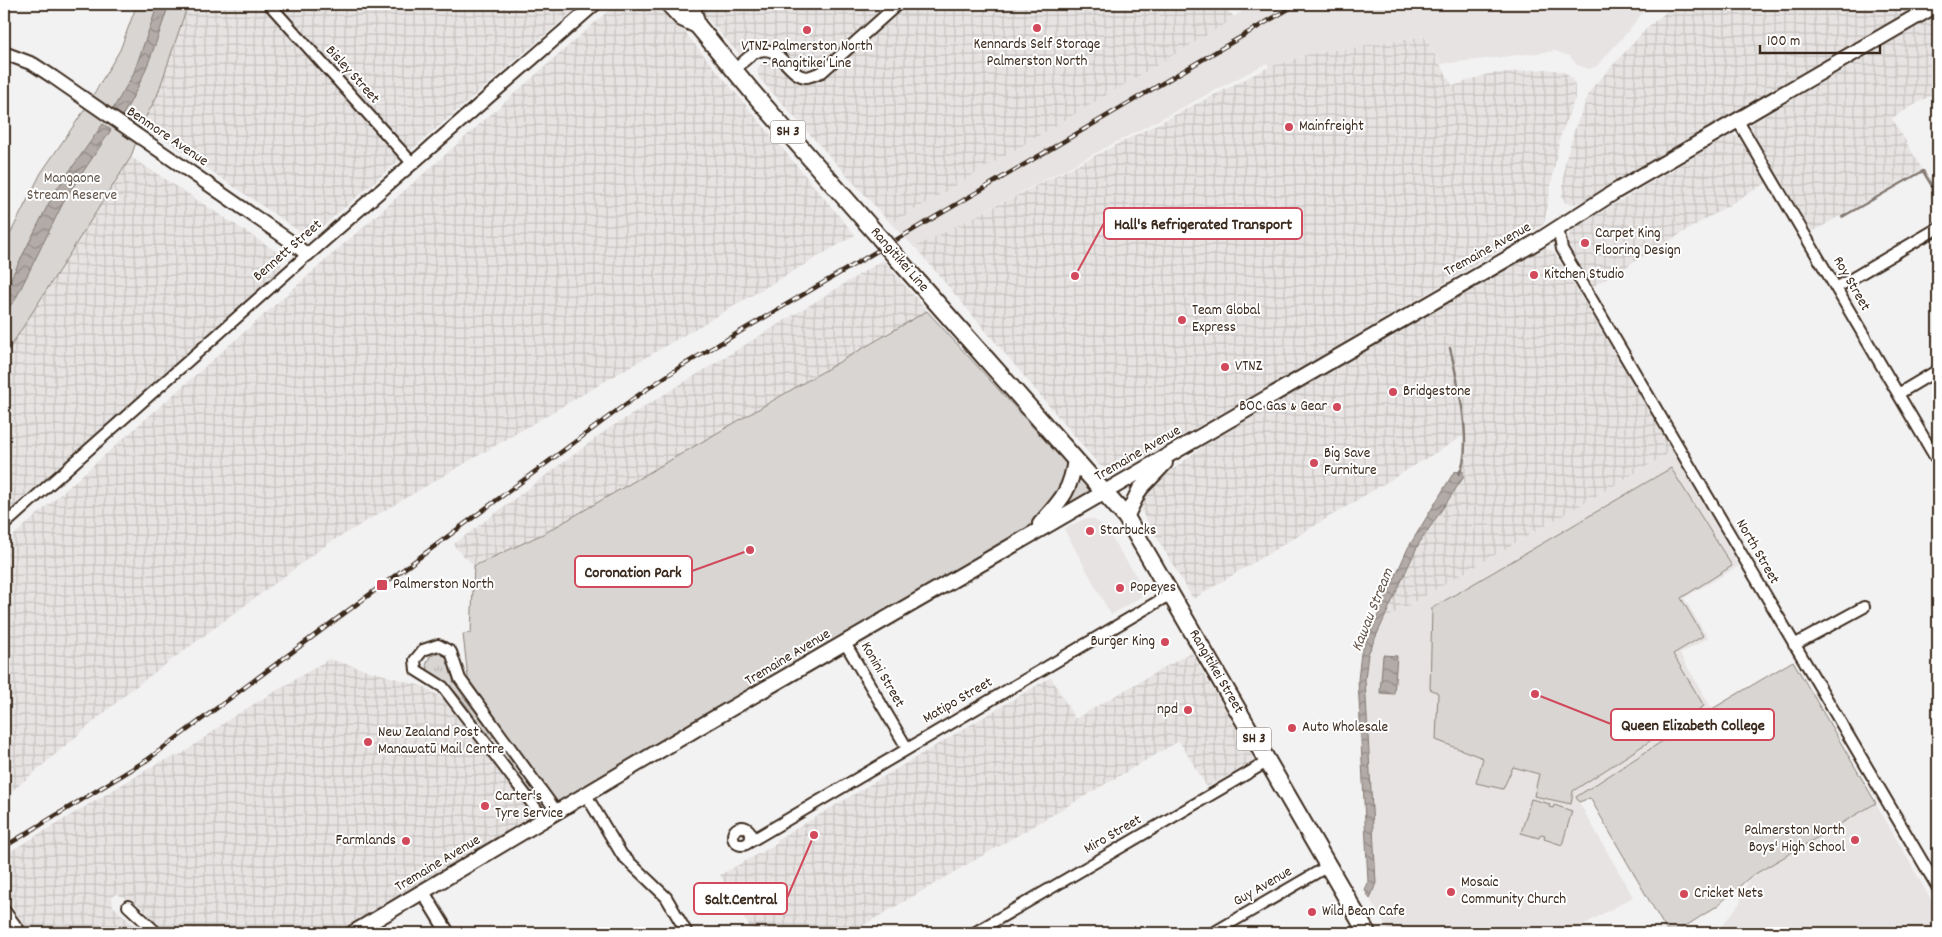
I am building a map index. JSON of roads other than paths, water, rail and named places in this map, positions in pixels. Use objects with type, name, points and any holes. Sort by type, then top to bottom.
[{"type":"highway","name":"Rangitikei Line","points":[[669,4],[682,18],[697,25],[736,69],[754,94],[1105,492]]},
{"type":"highway","name":"Rangitikei Line","points":[[687,4],[693,11],[697,25]]},
{"type":"highway","name":"Rangitikei Street","points":[[1105,492],[1126,517],[1169,595],[1367,933]]},
{"type":"main road","name":"Tremaine Avenue","points":[[353,933],[1033,532],[1178,450],[1938,4]]},
{"type":"main road","points":[[1126,517],[1140,489],[1178,450]]},
{"type":"main road","points":[[1033,532],[1068,490],[1075,459]]},
{"type":"street","name":"Bisley Street","points":[[269,4],[413,164]]},
{"type":"street","name":"Bennett Street","points":[[4,525],[307,255],[595,4]]},
{"type":"street","points":[[736,69],[754,54],[763,50],[775,53],[800,75],[807,77],[822,72],[898,4]]},
{"type":"street","name":"Benmore Avenue","points":[[4,52],[33,64],[307,255]]},
{"type":"street","name":"Roy Street","points":[[1738,121],[1938,462]]},
{"type":"street","name":"North Street","points":[[1558,228],[1562,249],[1938,888]]},
{"type":"street","points":[[1836,288],[1938,228]]},
{"type":"street","points":[[1898,394],[1938,370]]},
{"type":"street","name":"Matipo Street","points":[[748,839],[763,835],[788,818],[1169,595]]},
{"type":"street","points":[[1794,645],[1864,607]]},
{"type":"street","name":"Konini Street","points":[[845,643],[907,748]]},
{"type":"street","points":[[544,820],[443,687],[416,670],[415,660],[423,650],[438,645],[451,652],[460,679],[557,812]]},
{"type":"street","name":"Miro Street","points":[[974,933],[1267,762]]},
{"type":"street","points":[[586,795],[622,855],[666,897],[687,933]]},
{"type":"street","name":"Guy Avenue","points":[[1213,933],[1328,866]]},
{"type":"street","points":[[423,892],[448,933]]},
{"type":"street","points":[[128,906],[157,933]]},
{"type":"street","points":[[4,910],[21,933]]},
{"type":"water","points":[[158,4],[169,4],[143,75],[122,116],[113,109],[133,75]]},
{"type":"water","points":[[103,124],[111,130],[66,197],[15,300],[4,313],[4,292],[54,193]]},
{"type":"water","points":[[1463,471],[1463,478],[1418,545],[1368,654],[1365,679],[1376,883],[1370,899],[1365,890],[1368,882],[1358,680],[1361,653],[1408,548],[1454,472]]},
{"type":"water","points":[[1383,655],[1397,656],[1394,694],[1380,693]]},
{"type":"waterway","points":[[1842,217],[1923,171],[1938,196]]},
{"type":"waterway","name":"Kawau Stream","points":[[1450,348],[1460,394],[1465,430],[1463,462],[1459,474]]},
{"type":"railway","points":[[4,847],[147,760],[634,398],[680,367],[1297,4]]},
{"type":"place","name":"Kennards Self Storage Palmerston North","points":[[1037,28]]},
{"type":"place","name":"VTNZ Palmerston North - Rangitikei Line","points":[[807,30]]},
{"type":"place","name":"Mainfreight","points":[[1289,127]]},
{"type":"place","name":"Carpet King Flooring Design","points":[[1585,243]]},
{"type":"place","name":"Kitchen Studio","points":[[1534,275]]},
{"type":"place","name":"Hall's Refrigerated Transport","points":[[1075,276]]},
{"type":"place","name":"Team Global Express","points":[[1182,320]]},
{"type":"place","name":"VTNZ","points":[[1225,367]]},
{"type":"place","name":"Bridgestone","points":[[1393,392]]},
{"type":"place","name":"BOC Gas & Gear","points":[[1337,407]]},
{"type":"place","name":"Big Save Furniture","points":[[1314,463]]},
{"type":"place","name":"Starbucks","points":[[1090,531]]},
{"type":"place","name":"Coronation Park","points":[[750,550]]},
{"type":"place","name":"Palmerston North","points":[[382,585]]},
{"type":"place","name":"Popeyes","points":[[1120,588]]},
{"type":"place","name":"Burger King","points":[[1165,642]]},
{"type":"place","name":"Queen Elizabeth College","points":[[1535,694]]},
{"type":"place","name":"npd","points":[[1188,710]]},
{"type":"place","name":"Auto Wholesale","points":[[1292,728]]},
{"type":"place","name":"New Zealand Post Manawatū Mail Centre","points":[[368,742]]},
{"type":"place","name":"Carter's Tyre Service","points":[[485,806]]},
{"type":"place","name":"Salt.Central","points":[[814,835]]},
{"type":"place","name":"Palmerston North Boys' High School","points":[[1855,840]]},
{"type":"place","name":"Farmlands","points":[[406,841]]},
{"type":"place","name":"Mosaic Community Church","points":[[1451,892]]},
{"type":"place","name":"Cricket Nets","points":[[1684,894]]},
{"type":"place","name":"Wild Bean Cafe","points":[[1312,912]]},
{"type":"park label","name":"Mangaone Stream Reserve","points":[[72,188]]}]
